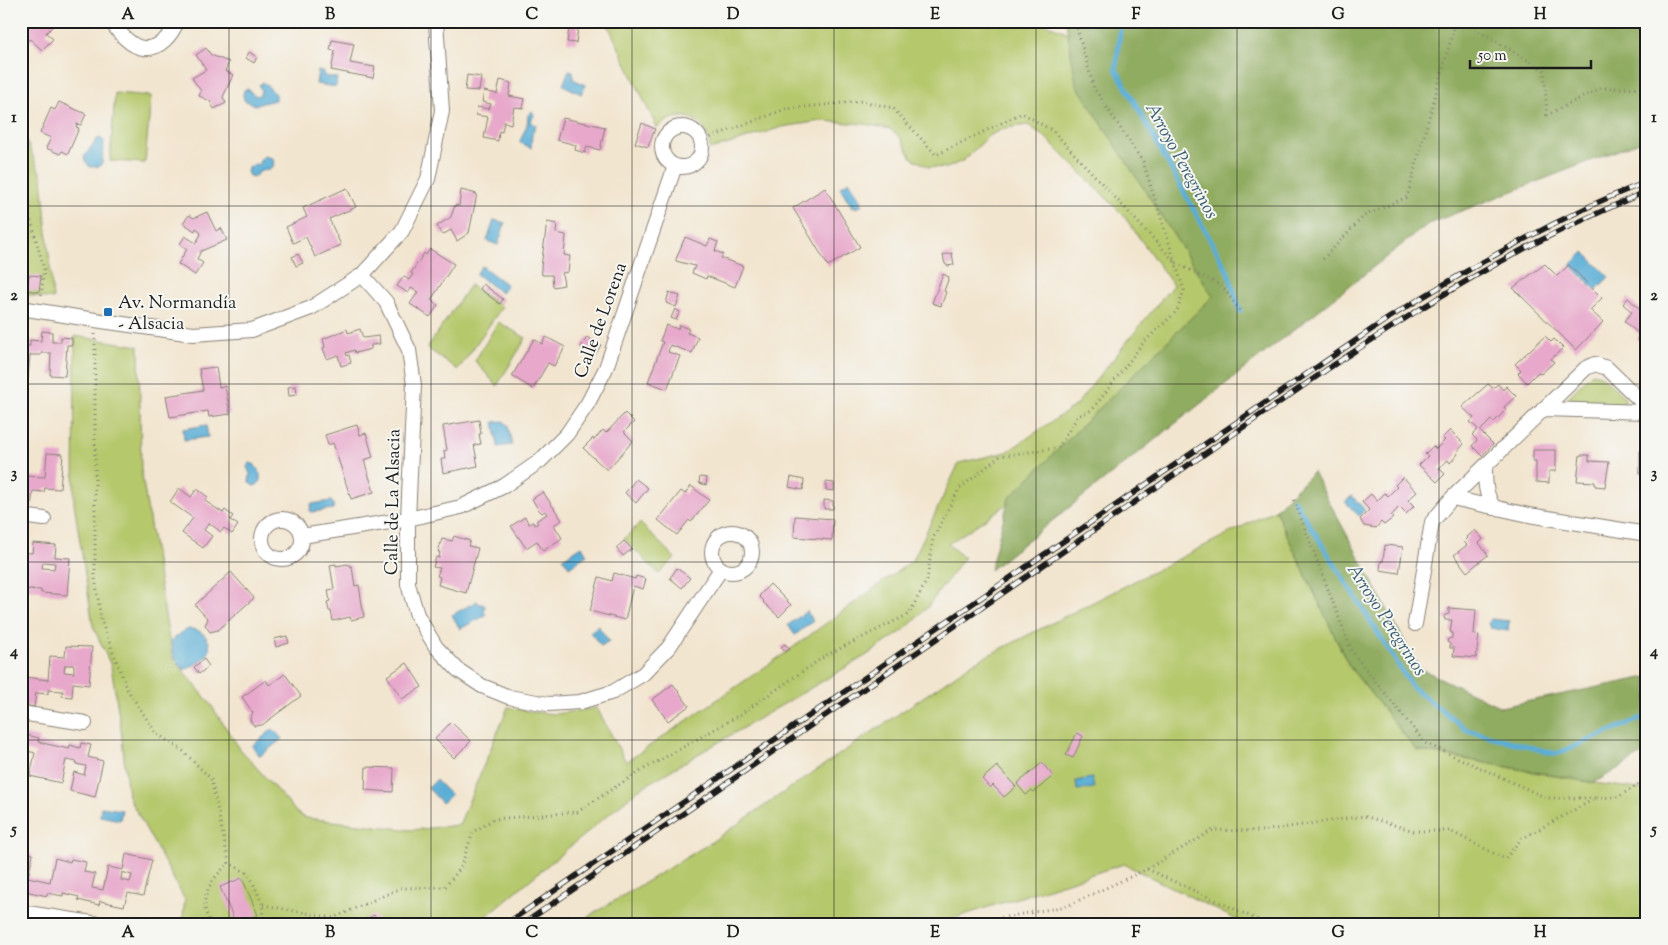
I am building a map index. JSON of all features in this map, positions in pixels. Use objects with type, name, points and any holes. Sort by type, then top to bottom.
[{"type":"street","points":[[111,21],[125,40],[142,48],[159,45],[173,32],[177,21]]},
{"type":"street","points":[[21,308],[193,334],[252,330],[311,308],[362,275],[402,231],[428,179],[442,111],[436,21]]},
{"type":"street","points":[[687,127],[698,135],[701,141],[701,154],[698,159],[687,166],[675,166],[664,157],[662,151],[664,138],[673,128],[687,127]]},
{"type":"street","name":"Calle de Lorena","points":[[302,536],[408,519],[461,507],[504,486],[540,461],[567,434],[588,403],[606,368],[675,166]]},
{"type":"street","name":"Calle de La Alsacia","points":[[362,275],[386,302],[409,350],[414,385],[408,519],[408,584],[417,615],[436,647],[458,670],[482,686],[509,697],[548,704],[580,702],[613,692],[643,674],[669,648],[721,569]]},
{"type":"street","points":[[1415,624],[1432,522],[1452,498],[1586,368],[1595,364],[1607,368],[1647,407]]},
{"type":"street","points":[[1543,409],[1647,412]]},
{"type":"street","points":[[1485,466],[1484,486],[1494,508]]},
{"type":"street","points":[[1452,498],[1529,515],[1647,534]]},
{"type":"street","points":[[21,516],[44,519]]},
{"type":"street","points":[[21,714],[85,723]]},
{"type":"street","points":[[21,912],[99,924]]},
{"type":"path","points":[[263,905],[333,918],[401,888],[445,887],[460,869],[473,832],[494,819],[577,812],[634,775],[738,716],[825,656],[909,614],[927,580],[933,538],[959,489],[1000,456],[1058,448],[1078,416],[1092,410],[1144,342],[1177,311],[1184,290],[1142,162],[1094,88],[1075,21]]},
{"type":"path","points":[[1323,259],[1364,216],[1407,197],[1456,21]]},
{"type":"path","points":[[1462,21],[1544,70],[1547,116],[1601,88],[1647,88]]},
{"type":"path","points":[[701,141],[786,110],[862,101],[893,108],[936,155],[1022,113],[1053,131],[1176,263],[1222,286],[1240,311]]},
{"type":"path","points":[[21,147],[27,162],[30,217],[21,278]]},
{"type":"path","points":[[30,217],[44,269],[40,310]]},
{"type":"path","points":[[95,320],[96,577],[101,620],[127,690],[156,733],[183,751],[211,779],[229,863],[249,874],[263,905],[262,924]]},
{"type":"path","points":[[1294,500],[1352,652],[1425,743],[1547,798],[1618,797],[1647,779]]},
{"type":"path","points":[[967,924],[1067,906],[1147,869],[1213,830],[1261,831],[1364,816],[1414,831],[1450,831],[1505,859],[1521,839],[1596,798]]},
{"type":"path","points":[[211,924],[204,908],[205,896],[212,883],[229,863]]},
{"type":"path","points":[[1147,869],[1267,924]]},
{"type":"green space","points":[[606,21],[1037,21],[1152,63],[1236,307],[1048,477],[948,544],[964,558],[926,609],[904,630],[867,655],[639,789],[477,924],[182,924],[185,900],[128,796],[121,729],[111,666],[93,626],[74,503],[75,336],[139,346],[141,470],[172,657],[209,702],[240,749],[298,814],[306,818],[411,830],[459,825],[508,707],[554,714],[597,708],[626,762],[784,654],[913,560],[959,463],[1007,452],[1076,405],[1173,285],[1123,215],[1044,136],[1028,125],[1005,128],[990,135],[964,160],[947,168],[929,167],[912,158],[900,137],[890,129],[864,124],[821,121],[782,127],[710,150],[705,130],[692,119],[684,117],[675,118],[666,121],[657,128]]},
{"type":"green space","points":[[1066,21],[1647,21],[1647,139],[1428,224],[990,570],[1009,498],[1213,296],[1076,84]]},
{"type":"green space","points":[[115,93],[151,96],[145,163],[110,161]]},
{"type":"green space","points":[[21,129],[42,177],[53,299],[21,294]]},
{"type":"green space","points":[[470,285],[502,307],[458,370],[427,348]]},
{"type":"green space","points":[[498,322],[526,338],[497,386],[475,361]]},
{"type":"green space","points":[[1592,373],[1601,375],[1624,397],[1625,401],[1622,405],[1571,404],[1568,401],[1568,397]]},
{"type":"green space","points":[[1313,472],[1419,668],[1501,707],[1647,677],[1647,751],[1594,783],[1416,750],[1349,666],[1275,510]]},
{"type":"green space","points":[[1275,510],[1349,666],[1416,750],[1594,783],[1647,790],[1647,924],[1245,924],[1124,864],[945,921],[941,924],[576,924],[707,845],[973,663]]},
{"type":"green space","points":[[640,523],[675,558],[659,574],[624,539]]},
{"type":"water","points":[[569,70],[573,71],[573,79],[585,85],[581,94],[563,85]]},
{"type":"water","points":[[318,71],[324,72],[324,76],[337,78],[336,87],[316,84]]},
{"type":"water","points":[[263,82],[276,94],[275,100],[255,105],[244,100],[244,90],[248,89],[254,95],[259,96],[261,91],[259,85]]},
{"type":"water","points":[[532,111],[534,115],[531,122],[536,125],[532,134],[531,148],[520,141],[527,125],[528,115]]},
{"type":"water","points":[[100,138],[104,141],[102,163],[100,166],[90,167],[84,157],[97,139]]},
{"type":"water","points":[[264,156],[272,158],[274,162],[273,167],[269,170],[261,171],[254,177],[249,176],[248,168],[255,164],[258,165]]},
{"type":"water","points":[[849,181],[862,201],[860,202],[862,205],[856,208],[852,207],[840,187]]},
{"type":"water","points":[[494,220],[505,223],[498,245],[487,241]]},
{"type":"water","points":[[1584,252],[1609,277],[1596,290],[1571,265]]},
{"type":"water","points":[[482,266],[507,285],[501,293],[476,274]]},
{"type":"water","points":[[504,421],[508,426],[512,445],[498,447],[494,422]]},
{"type":"water","points":[[206,425],[208,437],[184,440],[183,429]]},
{"type":"water","points":[[249,463],[254,464],[260,473],[260,482],[257,485],[253,486],[249,482],[250,474],[247,467]]},
{"type":"water","points":[[1352,496],[1365,510],[1359,516],[1345,502]]},
{"type":"water","points":[[331,501],[334,504],[333,509],[310,511],[311,504]]},
{"type":"water","points":[[582,546],[587,555],[569,567],[563,558]]},
{"type":"water","points":[[477,601],[485,606],[484,612],[486,615],[460,629],[452,615]]},
{"type":"water","points":[[807,611],[813,621],[795,635],[788,625]]},
{"type":"water","points":[[1491,619],[1509,621],[1508,631],[1490,628],[1488,623]]},
{"type":"water","points":[[598,626],[609,641],[601,646],[590,632]]},
{"type":"water","points":[[189,629],[205,635],[208,640],[209,650],[202,660],[184,670],[174,657],[171,641]]},
{"type":"water","points":[[273,729],[282,739],[260,756],[252,746]]},
{"type":"water","points":[[1092,778],[1094,788],[1077,790],[1076,781]]},
{"type":"water","points":[[436,780],[451,795],[442,803],[428,788]]},
{"type":"water","points":[[101,807],[122,810],[120,820],[100,816]]},
{"type":"building","points":[[25,21],[54,21],[54,25],[46,33],[53,39],[42,50],[30,39],[21,46],[21,25]]},
{"type":"building","points":[[570,21],[579,21],[576,43],[567,42]]},
{"type":"building","points":[[332,40],[354,44],[350,63],[375,67],[373,78],[331,70],[335,51],[330,50]]},
{"type":"building","points":[[206,48],[211,55],[229,62],[225,71],[233,75],[223,97],[226,103],[214,109],[210,101],[199,96],[201,91],[192,78],[206,70],[196,55]]},
{"type":"building","points":[[249,52],[257,57],[254,63],[246,58]]},
{"type":"building","points":[[467,75],[481,77],[479,91],[465,90]]},
{"type":"building","points":[[500,80],[511,83],[509,96],[525,99],[523,108],[514,107],[511,124],[504,122],[502,132],[499,131],[498,141],[484,138],[488,117],[476,115],[477,107],[489,109],[491,104],[482,102],[484,91],[497,94]]},
{"type":"building","points":[[59,102],[86,114],[81,125],[77,124],[76,127],[79,128],[68,154],[62,151],[60,154],[46,148],[51,138],[40,133],[51,108],[55,110]]},
{"type":"building","points":[[563,118],[605,127],[600,150],[587,147],[585,153],[575,150],[576,145],[557,140]]},
{"type":"building","points":[[642,123],[655,129],[648,147],[635,143]]},
{"type":"building","points":[[347,188],[356,207],[329,219],[341,245],[315,257],[306,237],[293,243],[286,227],[307,217],[303,208]]},
{"type":"building","points":[[825,188],[860,247],[828,266],[793,208]]},
{"type":"building","points":[[461,190],[477,194],[469,233],[457,241],[451,230],[442,235],[437,226],[451,217],[455,205],[459,206]]},
{"type":"building","points":[[207,212],[216,231],[221,228],[227,240],[201,251],[197,259],[203,263],[195,275],[178,264],[187,249],[180,244],[185,236],[196,243],[201,234],[196,228],[195,231],[183,223],[189,215],[194,218]]},
{"type":"building","points":[[547,222],[557,224],[556,233],[566,235],[564,255],[570,256],[568,272],[562,273],[564,285],[553,287],[552,275],[542,275],[541,267]]},
{"type":"building","points":[[685,237],[707,246],[710,239],[718,242],[715,251],[723,254],[721,258],[743,266],[735,287],[707,276],[706,279],[692,273],[695,266],[676,261]]},
{"type":"building","points":[[430,249],[454,264],[431,300],[438,305],[430,317],[410,304],[418,292],[411,288],[408,293],[397,286],[404,276],[409,280],[413,274],[411,273],[424,253],[426,255]]},
{"type":"building","points":[[952,253],[954,265],[947,266],[943,255]]},
{"type":"building","points":[[298,254],[303,263],[296,266],[292,257]]},
{"type":"building","points":[[1545,264],[1557,276],[1569,265],[1602,298],[1590,310],[1603,322],[1576,350],[1513,288]]},
{"type":"building","points":[[943,274],[949,277],[941,306],[932,303]]},
{"type":"building","points":[[29,275],[41,276],[39,292],[27,290]]},
{"type":"building","points":[[483,284],[503,299],[500,304],[480,289]]},
{"type":"building","points":[[669,292],[680,296],[676,307],[666,303]]},
{"type":"building","points":[[1628,298],[1640,309],[1644,304],[1647,307],[1647,342],[1645,341],[1642,344],[1637,339],[1640,335],[1624,321],[1632,312],[1623,304]]},
{"type":"building","points":[[675,309],[680,312],[676,320],[671,318]]},
{"type":"building","points":[[666,325],[678,329],[679,325],[689,329],[687,333],[698,337],[692,353],[670,345],[668,352],[680,356],[667,389],[648,382],[663,342],[660,341]]},
{"type":"building","points":[[347,329],[348,333],[360,329],[363,338],[379,336],[380,344],[371,345],[371,349],[355,353],[354,350],[346,353],[347,356],[349,355],[351,363],[341,366],[338,355],[327,359],[323,348],[325,347],[323,339]]},
{"type":"building","points":[[42,331],[52,332],[52,342],[61,342],[61,337],[72,338],[72,345],[67,345],[65,376],[50,375],[51,353],[41,353],[41,355],[30,355],[28,378],[21,378],[21,346],[30,346],[30,340],[41,341]]},
{"type":"building","points":[[1545,336],[1551,342],[1554,339],[1563,348],[1551,359],[1554,362],[1541,374],[1538,372],[1527,383],[1518,373],[1521,370],[1515,364]]},
{"type":"building","points":[[546,337],[565,347],[554,366],[548,363],[533,389],[512,376],[534,339],[542,344]]},
{"type":"building","points":[[587,337],[601,345],[595,355],[581,347]]},
{"type":"building","points":[[216,367],[219,387],[225,386],[230,414],[209,417],[208,411],[170,417],[166,396],[203,390],[199,369]]},
{"type":"building","points":[[1488,384],[1493,388],[1498,384],[1503,390],[1506,386],[1516,396],[1504,407],[1506,410],[1494,422],[1491,420],[1480,431],[1493,444],[1482,456],[1472,446],[1477,440],[1472,435],[1478,429],[1470,422],[1474,418],[1462,407]]},
{"type":"building","points":[[296,386],[297,395],[289,396],[288,387]]},
{"type":"building","points":[[625,413],[634,422],[624,432],[633,441],[607,470],[583,448],[603,430],[606,433]]},
{"type":"building","points":[[479,420],[481,444],[474,445],[478,466],[443,473],[441,459],[445,459],[444,451],[447,450],[443,426]]},
{"type":"building","points":[[357,425],[360,435],[366,433],[373,457],[364,460],[374,492],[351,499],[333,443],[328,445],[325,435]]},
{"type":"building","points":[[1450,430],[1464,444],[1450,463],[1448,460],[1439,468],[1445,474],[1437,482],[1419,465],[1428,456],[1425,454],[1433,446],[1436,449],[1445,440],[1442,438]]},
{"type":"building","points":[[1533,450],[1556,450],[1556,471],[1549,471],[1549,483],[1536,482],[1536,461],[1533,461]]},
{"type":"building","points":[[21,451],[25,452],[23,476],[45,477],[47,453],[63,454],[60,489],[45,488],[44,492],[33,491],[31,507],[21,506]]},
{"type":"building","points":[[1640,451],[1647,451],[1647,486],[1644,486],[1645,473],[1640,473]]},
{"type":"building","points":[[1580,455],[1589,455],[1589,461],[1609,462],[1605,487],[1595,486],[1595,482],[1577,481]]},
{"type":"building","points":[[700,477],[707,478],[706,485],[699,483]]},
{"type":"building","points":[[791,477],[804,480],[803,490],[789,487]]},
{"type":"building","points":[[1403,477],[1417,492],[1408,500],[1414,506],[1406,514],[1399,507],[1391,516],[1393,518],[1384,525],[1381,522],[1376,528],[1364,526],[1360,519],[1369,510],[1362,502],[1371,494],[1377,501],[1385,493],[1388,496]]},
{"type":"building","points":[[636,479],[648,488],[636,503],[625,493]]},
{"type":"building","points":[[826,482],[834,483],[834,491],[826,490]]},
{"type":"building","points":[[691,486],[709,500],[691,522],[689,520],[677,535],[658,520],[681,491],[685,494]]},
{"type":"building","points":[[179,488],[191,497],[197,489],[208,497],[205,501],[223,513],[225,510],[233,516],[230,520],[238,525],[232,534],[224,528],[221,532],[209,523],[204,530],[212,536],[203,548],[182,533],[193,518],[170,502]]},
{"type":"building","points":[[543,492],[562,520],[554,525],[562,538],[543,551],[537,541],[526,548],[511,526],[525,517],[529,524],[533,522],[535,525],[538,523],[536,521],[547,514],[545,511],[542,513],[538,509],[532,499]]},
{"type":"building","points":[[824,500],[833,501],[833,509],[824,509]]},
{"type":"building","points":[[795,516],[833,519],[832,540],[794,537]]},
{"type":"building","points":[[1475,530],[1483,539],[1479,543],[1488,555],[1467,572],[1454,555],[1467,545],[1464,542]]},
{"type":"building","points":[[454,536],[470,541],[468,546],[478,548],[466,593],[438,585],[440,577],[437,576],[440,568],[433,567],[436,557],[439,558],[440,552],[438,552],[442,539],[452,541]]},
{"type":"building","points":[[624,541],[632,549],[623,556],[616,548]]},
{"type":"building","points":[[33,543],[56,545],[55,557],[70,558],[67,595],[41,593],[41,590],[21,589],[21,552],[32,553]],"holes":[[[43,562],[55,563],[54,569],[42,568]]]},
{"type":"building","points":[[1385,545],[1403,547],[1399,573],[1380,570]]},
{"type":"building","points":[[336,564],[336,566],[348,564],[352,567],[355,586],[359,585],[364,617],[351,620],[350,617],[333,621],[327,602],[330,601],[328,590],[334,589],[330,565]]},
{"type":"building","points":[[677,568],[690,578],[682,588],[670,578]]},
{"type":"building","points":[[231,572],[254,598],[218,630],[210,632],[205,625],[208,619],[195,605]]},
{"type":"building","points":[[614,573],[635,579],[636,576],[646,579],[643,589],[633,586],[625,620],[590,611],[599,577],[612,581]]},
{"type":"building","points":[[770,584],[791,605],[779,617],[759,596]]},
{"type":"building","points":[[1449,608],[1476,610],[1474,634],[1479,635],[1476,658],[1453,656],[1454,648],[1450,648],[1450,644],[1447,642],[1448,639],[1452,638],[1452,632],[1450,632],[1452,620],[1445,620],[1444,617],[1449,614]]},
{"type":"building","points":[[287,636],[289,643],[276,647],[274,639]]},
{"type":"building","points":[[785,644],[790,649],[785,652],[781,647]]},
{"type":"building","points":[[66,646],[92,647],[89,685],[73,683],[72,697],[62,696],[63,691],[48,690],[48,694],[36,693],[34,707],[23,705],[25,686],[21,686],[21,653],[26,653],[25,677],[48,680],[50,656],[65,657]],"holes":[[[65,665],[74,665],[74,673],[64,672]]]},
{"type":"building","points":[[204,659],[209,666],[199,674],[194,667]]},
{"type":"building","points":[[407,663],[422,687],[402,699],[387,676]]},
{"type":"building","points":[[285,674],[301,696],[262,725],[254,726],[250,720],[253,713],[242,697],[266,680],[269,685]]},
{"type":"building","points":[[673,684],[689,706],[668,721],[652,700]]},
{"type":"building","points":[[451,722],[471,741],[454,758],[435,739]]},
{"type":"building","points":[[1077,733],[1083,736],[1073,758],[1066,755]]},
{"type":"building","points":[[21,734],[39,738],[38,742],[69,749],[70,745],[80,748],[81,743],[91,745],[88,757],[103,761],[95,797],[70,791],[74,772],[84,775],[86,766],[76,764],[77,762],[66,760],[61,783],[30,776],[35,753],[21,749]]},
{"type":"building","points":[[1042,763],[1053,776],[1034,792],[1032,790],[1026,795],[1017,784]]},
{"type":"building","points":[[997,766],[1016,787],[1004,797],[993,785],[990,788],[982,779]]},
{"type":"building","points":[[366,767],[394,768],[393,792],[365,790]]},
{"type":"building","points":[[21,851],[33,854],[28,877],[50,882],[55,858],[70,862],[71,859],[86,862],[84,872],[95,874],[92,888],[103,890],[108,867],[123,870],[126,854],[152,860],[143,896],[128,893],[124,906],[100,901],[99,905],[78,900],[79,897],[63,893],[63,896],[47,893],[47,896],[25,891],[26,888],[21,887]],"holes":[[[122,872],[132,875],[130,882],[121,880]]]},
{"type":"building","points":[[242,878],[258,915],[236,924],[220,887]]},
{"type":"building","points":[[374,915],[379,923],[356,924]]},
{"type":"waterway","name":"Arroyo Peregrinos","points":[[1121,21],[1116,69],[1228,272],[1240,311]]},
{"type":"waterway","name":"Arroyo Peregrinos","points":[[1294,500],[1412,687],[1467,730],[1556,754],[1647,716]]},
{"type":"railway","points":[[506,924],[1384,321],[1508,248],[1599,202],[1647,182]]},
{"type":"railway","points":[[523,924],[1376,337],[1495,264],[1567,227],[1647,191]]},
{"type":"place","name":"Av. Normandía - Alsacia","points":[[108,312]]}]
